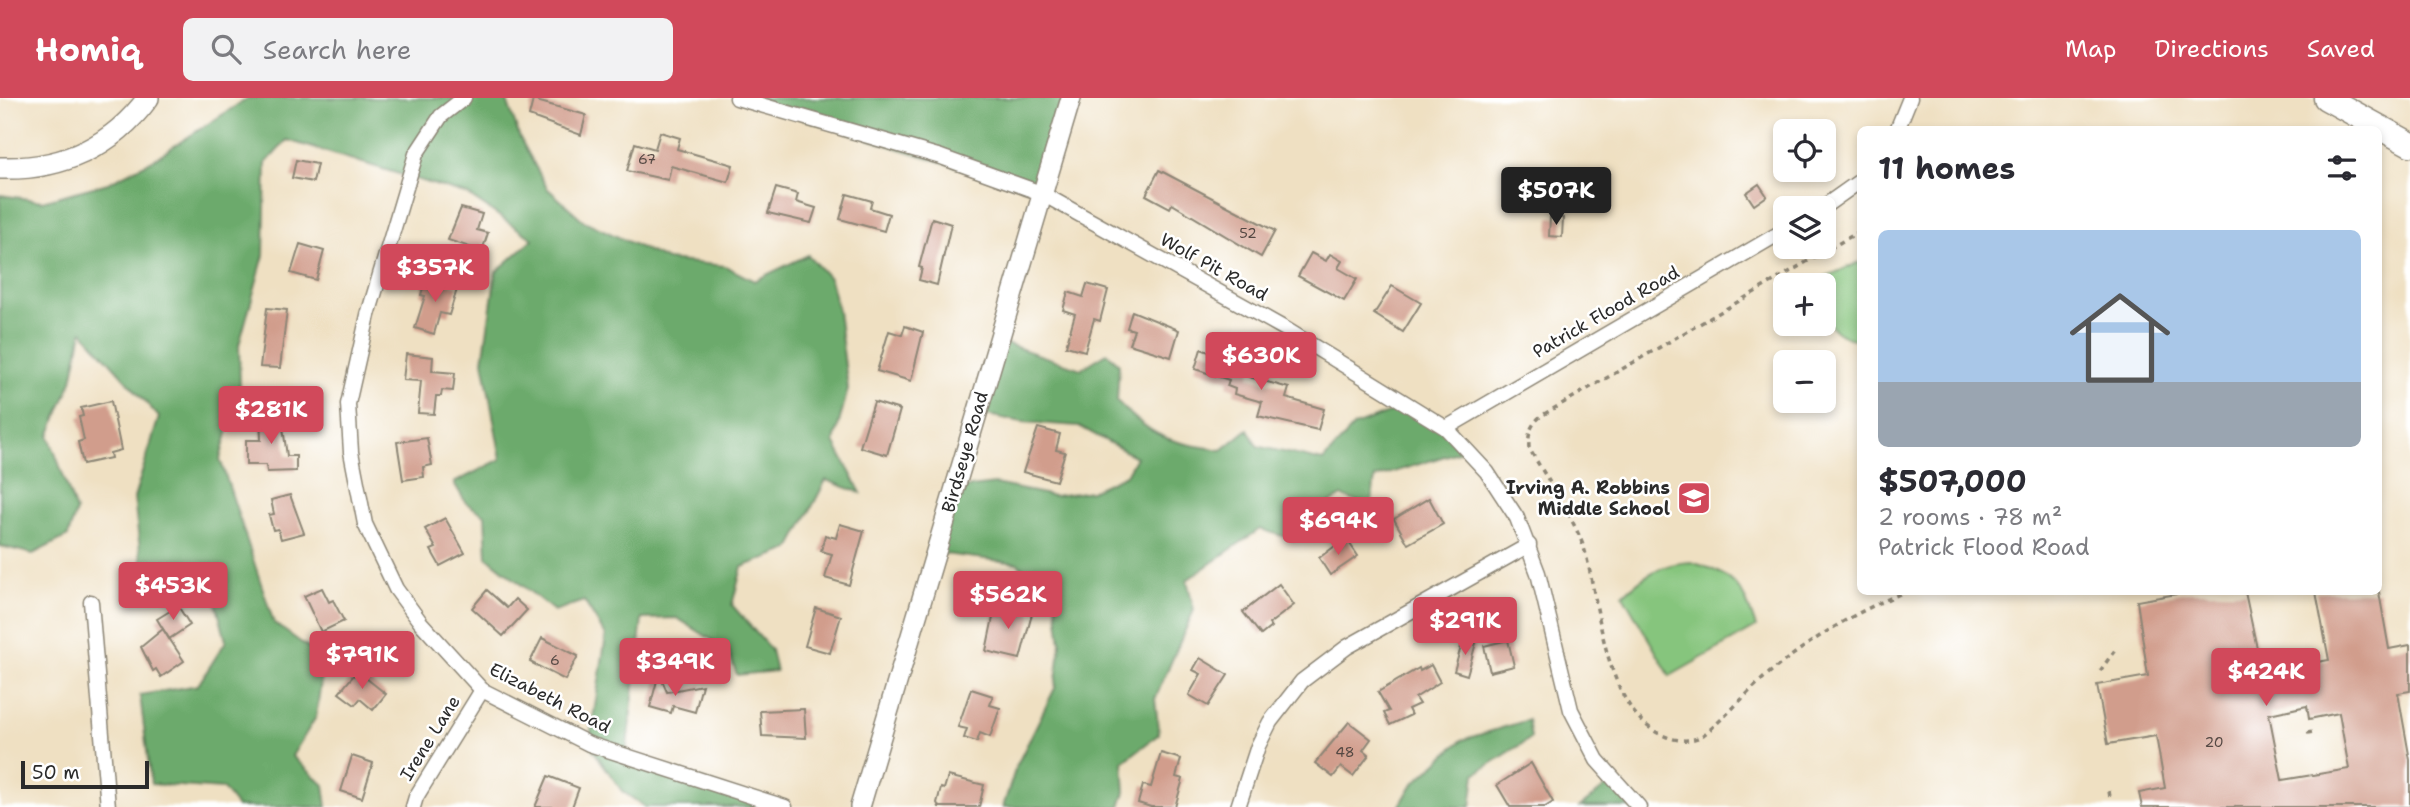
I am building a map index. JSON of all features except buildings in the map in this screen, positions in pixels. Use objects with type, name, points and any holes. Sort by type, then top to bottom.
[{"type":"highway","points":[[2326,98],[2377,126]]},
{"type":"highway","points":[[2382,129],[2410,144]]},
{"type":"main road","points":[[0,168],[45,165],[89,150],[114,134],[148,98]]},
{"type":"main road","name":"Birdseye Road","points":[[860,807],[1071,98]]},
{"type":"street","name":"Elizabeth Road","points":[[464,98],[441,116],[416,154],[368,315],[348,404],[351,452],[365,524],[396,589],[421,623],[482,690],[589,744],[785,807]]},
{"type":"street","name":"Wolf Pit Road","points":[[737,98],[941,157],[1041,193],[1287,330],[1446,428],[1504,496],[1529,545],[1571,710],[1597,760],[1639,807]]},
{"type":"street","points":[[1899,126],[1910,98]]},
{"type":"street","points":[[1836,198],[1857,183]]},
{"type":"street","name":"Patrick Flood Road","points":[[1446,428],[1773,237]]},
{"type":"street","points":[[1238,807],[1264,734],[1302,681],[1347,647],[1529,545]]},
{"type":"street","points":[[91,602],[108,807]]},
{"type":"street","name":"Irene Lane","points":[[413,807],[416,797],[482,690]]},
{"type":"path","points":[[1857,233],[1541,416],[1532,424],[1528,435],[1529,448],[1584,549],[1607,654],[1629,704],[1642,724],[1659,734],[1676,740],[1700,738],[1774,669],[1867,607],[1897,595]]},
{"type":"path","points":[[2100,671],[2115,650]]},
{"type":"path","points":[[2307,733],[2314,732]]},
{"type":"path","points":[[2109,791],[2110,797]]},
{"type":"green space","points":[[248,98],[506,98],[520,138],[547,188],[584,221],[667,260],[725,266],[754,281],[808,255],[830,279],[838,311],[848,389],[834,442],[861,493],[826,480],[790,549],[742,567],[732,605],[771,650],[776,671],[737,675],[728,650],[677,618],[642,619],[626,755],[785,807],[645,807],[622,791],[589,744],[606,636],[584,601],[554,611],[487,557],[485,515],[466,503],[454,483],[501,459],[483,361],[496,272],[533,239],[468,195],[287,140],[266,163],[264,255],[239,345],[240,387],[220,459],[274,623],[324,659],[316,717],[292,756],[324,785],[327,807],[237,807],[223,789],[151,784],[140,695],[198,685],[226,641],[210,580],[143,577],[134,498],[159,417],[82,331],[72,381],[49,436],[76,511],[68,536],[33,554],[0,546],[0,195],[42,201],[108,183],[151,161]]},
{"type":"green space","points":[[737,98],[1071,98],[1041,193]]},
{"type":"green space","points":[[1857,263],[1857,340],[1836,331],[1834,273]]},
{"type":"green space","points":[[998,341],[1081,369],[1107,353],[1119,364],[1117,401],[1152,431],[1189,445],[1222,450],[1248,429],[1257,446],[1323,461],[1354,426],[1412,404],[1467,449],[1375,478],[1371,507],[1342,496],[1302,519],[1295,540],[1260,529],[1187,580],[1194,610],[1155,699],[1159,734],[1123,762],[1125,792],[1120,807],[1003,807],[1016,767],[1055,688],[1061,643],[1055,595],[1017,563],[935,553],[954,489],[995,484],[1054,496],[1091,491],[1126,475],[1136,457],[1079,426],[1022,422],[977,413]]},
{"type":"green space","points":[[1691,562],[1727,577],[1741,591],[1756,627],[1670,676],[1623,595],[1638,582],[1662,568]]},
{"type":"green space","points":[[1528,720],[1531,738],[1475,774],[1471,807],[1399,807],[1412,785],[1462,740]]},
{"type":"green space","points":[[1613,781],[1639,807],[1580,807]]},
{"type":"place","name":"Irving A. Robbins Middle School","points":[[1694,498]]}]
